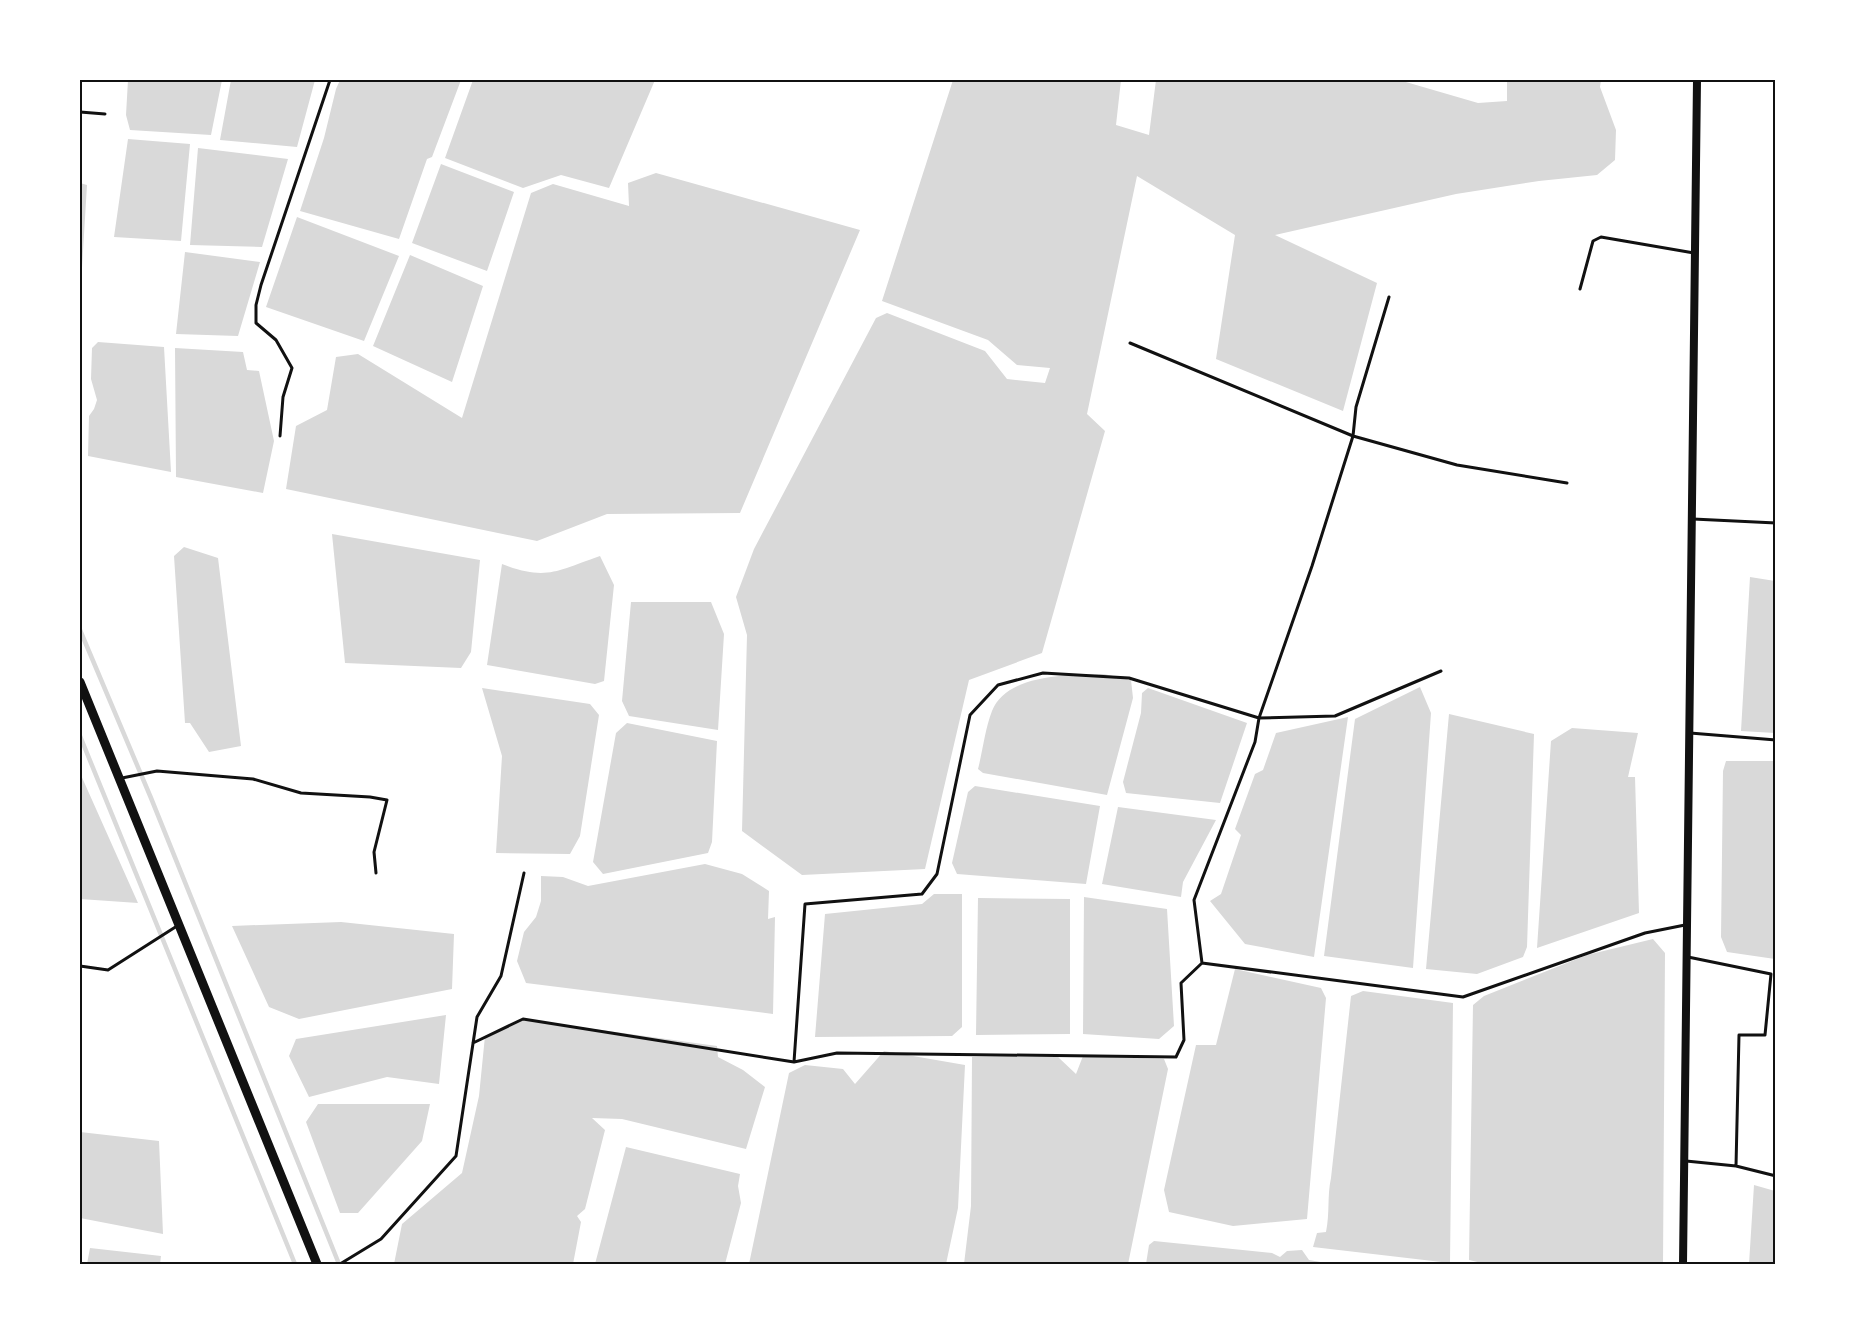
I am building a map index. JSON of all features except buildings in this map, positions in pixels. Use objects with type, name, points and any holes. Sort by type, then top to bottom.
[{"type":"main road","points":[[80,682],[317,1264]]},
{"type":"street","points":[[1683,1264],[1689,924],[1697,80]]},
{"type":"lane","points":[[280,436],[283,397],[292,368],[276,340],[256,323],[256,305],[330,80]]},
{"type":"lane","points":[[80,112],[105,114]]},
{"type":"lane","points":[[1580,289],[1593,241],[1601,237],[1695,253]]},
{"type":"lane","points":[[1202,963],[1194,900],[1255,742],[1259,718],[1312,566],[1353,436],[1356,407],[1389,297]]},
{"type":"lane","points":[[1130,343],[1353,436],[1457,465],[1567,483]]},
{"type":"lane","points":[[1693,519],[1776,523]]},
{"type":"lane","points":[[795,1062],[806,904],[922,894],[937,874],[970,716],[998,685],[1043,673],[1128,678],[1259,718],[1335,716],[1441,671]]},
{"type":"lane","points":[[1690,733],[1776,740]]},
{"type":"lane","points":[[119,779],[157,771],[253,779],[301,793],[387,800],[374,852],[376,873]]},
{"type":"lane","points":[[340,1264],[381,1239],[456,1156],[477,1017],[501,976],[524,873]]},
{"type":"lane","points":[[1202,963],[1463,998],[1645,933],[1689,924]]},
{"type":"lane","points":[[80,966],[108,970],[179,925]]},
{"type":"lane","points":[[1688,957],[1771,974],[1765,1035],[1739,1035],[1736,1166]]},
{"type":"lane","points":[[473,1043],[523,1019],[795,1062],[837,1053],[1176,1057],[1184,1040],[1181,983],[1202,963]]},
{"type":"lane","points":[[1686,1161],[1736,1166],[1776,1176]]},
{"type":"shaded area","points":[[128,80],[222,80],[211,135],[130,130],[126,115]]},
{"type":"shaded area","points":[[231,80],[315,80],[297,147],[220,140]]},
{"type":"shaded area","points":[[340,80],[461,80],[432,157],[427,159],[399,239],[300,211]]},
{"type":"shaded area","points":[[473,80],[655,80],[609,188],[561,175],[523,188],[445,158]]},
{"type":"shaded area","points":[[953,80],[1121,80],[1116,125],[1149,135],[1156,80],[1399,80],[1478,103],[1507,101],[1507,80],[1601,80],[1600,87],[1616,130],[1615,160],[1597,175],[1456,194],[1275,235],[1377,283],[1343,411],[1216,359],[1235,235],[1137,176],[1087,414],[1105,431],[1042,653],[969,680],[925,869],[802,875],[742,831],[747,635],[736,597],[754,549],[876,318],[887,313],[985,351],[1007,379],[1045,383],[1050,368],[1017,365],[988,340],[882,301]]},
{"type":"shaded area","points":[[128,139],[190,144],[181,241],[114,237]]},
{"type":"shaded area","points":[[198,148],[288,159],[262,247],[190,245]]},
{"type":"shaded area","points":[[441,164],[514,192],[487,271],[412,243]]},
{"type":"shaded area","points":[[656,173],[860,230],[740,513],[607,514],[537,541],[286,489],[296,426],[327,410],[336,357],[358,354],[462,418],[531,193],[553,184],[629,206],[628,183]]},
{"type":"shaded area","points":[[80,183],[87,185],[80,301]]},
{"type":"shaded area","points":[[297,217],[399,256],[364,341],[266,307]]},
{"type":"shaded area","points":[[185,252],[260,262],[238,336],[176,334]]},
{"type":"shaded area","points":[[410,255],[483,286],[452,382],[373,346]]},
{"type":"shaded area","points":[[98,342],[164,347],[171,472],[88,456],[89,416],[97,400],[91,379],[92,348]]},
{"type":"shaded area","points":[[175,348],[243,352],[247,370],[259,371],[274,441],[263,493],[176,477]]},
{"type":"shaded area","points":[[332,534],[480,560],[471,652],[461,668],[345,663]]},
{"type":"shaded area","points":[[184,547],[218,558],[241,746],[209,752],[190,723],[185,723],[174,556]]},
{"type":"shaded area","points":[[600,556],[614,585],[604,681],[595,684],[487,665],[502,564],[541,573],[562,570]]},
{"type":"shaded area","points":[[1750,577],[1775,581],[1775,733],[1741,731]]},
{"type":"shaded area","points":[[631,602],[711,602],[724,634],[718,730],[629,716],[622,701]]},
{"type":"shaded area","points":[[1104,674],[1131,680],[1133,698],[1107,795],[983,773],[978,769],[992,711],[1011,689],[1025,683],[1058,676]]},
{"type":"shaded area","points":[[1420,687],[1431,713],[1413,968],[1324,956],[1355,719]]},
{"type":"shaded area","points":[[482,688],[590,704],[599,715],[580,836],[570,854],[496,853],[502,756]]},
{"type":"shaded area","points":[[1148,688],[1247,723],[1220,803],[1126,793],[1123,782],[1141,713],[1142,693]]},
{"type":"shaded area","points":[[1449,714],[1534,734],[1527,947],[1523,957],[1477,974],[1426,969]]},
{"type":"shaded area","points":[[1348,717],[1314,957],[1245,944],[1210,901],[1221,894],[1241,835],[1235,829],[1255,774],[1263,770],[1276,733]]},
{"type":"shaded area","points":[[627,723],[717,741],[712,842],[708,853],[603,874],[593,862],[616,733]]},
{"type":"shaded area","points":[[1572,728],[1638,733],[1628,777],[1635,777],[1639,913],[1537,948],[1551,741]]},
{"type":"shaded area","points":[[1726,761],[1775,761],[1775,959],[1727,952],[1721,937],[1723,771]]},
{"type":"shaded area","points":[[80,773],[138,903],[80,899]]},
{"type":"shaded area","points":[[975,786],[1100,806],[1086,884],[957,874],[952,863],[968,792]]},
{"type":"shaded area","points":[[1118,807],[1216,820],[1183,882],[1181,897],[1102,884]]},
{"type":"shaded area","points":[[705,864],[742,874],[769,891],[768,919],[775,917],[773,1014],[526,983],[517,961],[524,932],[536,917],[541,901],[541,876],[563,877],[588,886]]},
{"type":"shaded area","points":[[934,894],[962,894],[962,1027],[952,1036],[815,1037],[825,914],[922,904]]},
{"type":"shaded area","points":[[1084,897],[1167,909],[1174,1026],[1159,1039],[1083,1034]]},
{"type":"shaded area","points":[[978,898],[1070,899],[1070,1034],[976,1035]]},
{"type":"shaded area","points":[[341,922],[454,934],[452,989],[299,1019],[269,1007],[232,926]]},
{"type":"shaded area","points":[[1653,939],[1665,953],[1663,1264],[1486,1264],[1469,1260],[1473,1005],[1484,996],[1587,955]]},
{"type":"shaded area","points":[[1235,969],[1321,988],[1326,998],[1307,1219],[1233,1226],[1169,1212],[1164,1190],[1196,1045],[1216,1045]]},
{"type":"shaded area","points":[[1363,991],[1453,1003],[1450,1263],[1313,1247],[1317,1233],[1326,1232],[1351,996]]},
{"type":"shaded area","points":[[446,1015],[439,1084],[387,1077],[309,1097],[289,1056],[296,1039]]},
{"type":"shaded area","points":[[521,1019],[717,1046],[718,1057],[743,1070],[765,1087],[746,1149],[622,1119],[592,1118],[605,1130],[585,1209],[577,1216],[581,1222],[573,1264],[394,1264],[402,1224],[462,1173],[479,1096],[485,1036]]},
{"type":"shaded area","points":[[884,1051],[965,1065],[958,1208],[946,1264],[749,1264],[789,1073],[805,1065],[843,1069],[855,1084]]},
{"type":"shaded area","points":[[1083,1056],[1164,1059],[1168,1069],[1128,1264],[964,1264],[971,1206],[972,1057],[1058,1057],[1076,1074]]},
{"type":"shaded area","points":[[318,1104],[430,1104],[422,1141],[358,1213],[340,1213],[306,1122]]},
{"type":"shaded area","points":[[80,1132],[159,1141],[163,1234],[80,1218]]},
{"type":"shaded area","points":[[626,1147],[740,1174],[738,1186],[741,1203],[725,1264],[595,1264]]},
{"type":"shaded area","points":[[1754,1185],[1775,1191],[1775,1264],[1749,1264]]},
{"type":"shaded area","points":[[1154,1241],[1272,1253],[1280,1257],[1287,1251],[1302,1250],[1309,1260],[1332,1264],[1146,1264],[1149,1245]]},
{"type":"shaded area","points":[[90,1248],[161,1256],[160,1264],[87,1264]]},
{"type":"waterway","points":[[80,630],[151,798],[339,1264]]},
{"type":"waterway","points":[[80,736],[295,1264]]}]
